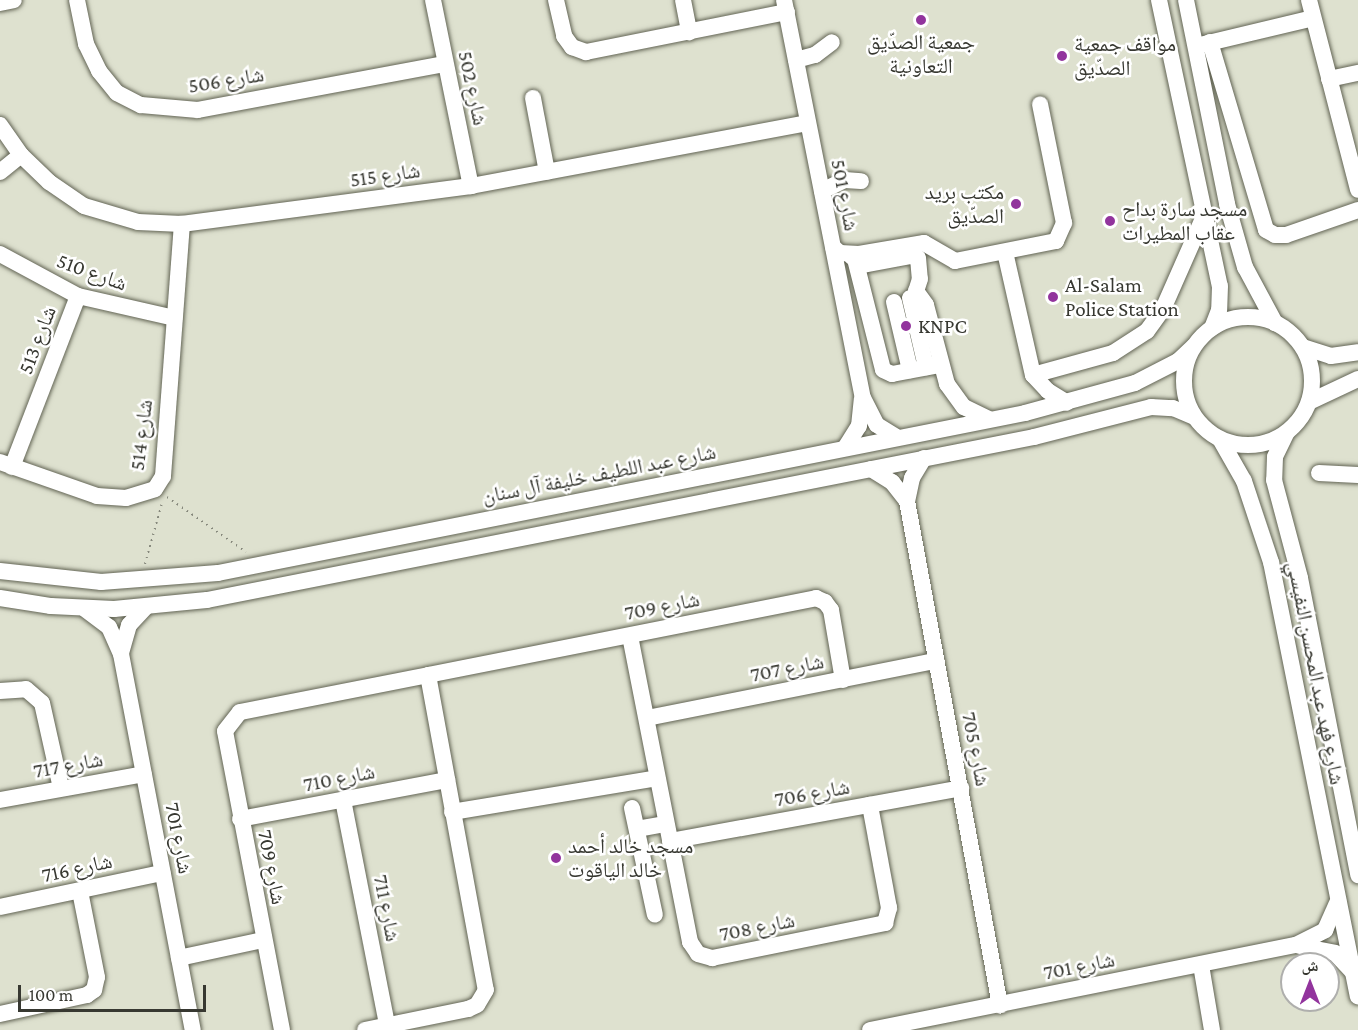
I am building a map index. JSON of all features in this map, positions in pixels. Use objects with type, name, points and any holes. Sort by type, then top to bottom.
[{"type":"street","points":[[0,3],[14,0]]},
{"type":"street","name":"شارع 506","points":[[77,0],[86,44],[99,71],[117,93],[141,105],[198,110],[444,64]]},
{"type":"street","name":"شارع 502","points":[[433,0],[444,64],[471,186]]},
{"type":"street","points":[[556,0],[564,36],[579,51],[689,32],[785,6]]},
{"type":"street","points":[[683,0],[689,32]]},
{"type":"street","points":[[1159,0],[1220,286],[1219,310],[1212,328],[1193,347],[1183,382],[1194,417]]},
{"type":"street","points":[[1186,0],[1266,230],[1275,235],[1286,235],[1358,210]]},
{"type":"street","points":[[1309,0],[1358,190]]},
{"type":"street","name":"شارع 501","points":[[785,6],[822,191],[846,253],[862,398],[858,426],[845,448]]},
{"type":"street","points":[[1203,44],[1314,18]]},
{"type":"street","points":[[796,60],[815,55],[832,42]]},
{"type":"street","points":[[1203,44],[1220,170],[1245,267],[1275,323],[1303,347],[1321,355],[1354,354],[1348,369],[1357,380],[1310,402]]},
{"type":"street","points":[[1329,79],[1358,73]]},
{"type":"street","points":[[533,98],[547,172]]},
{"type":"street","points":[[846,253],[917,242],[930,245],[955,261],[1050,244],[1064,230],[1040,104]]},
{"type":"street","name":"شارع 515","points":[[0,125],[21,155],[49,182],[84,206],[138,222],[182,225],[471,186],[808,123]]},
{"type":"street","points":[[0,172],[21,155]]},
{"type":"street","points":[[822,191],[845,180],[861,181]]},
{"type":"street","points":[[1033,375],[1113,353],[1147,331],[1163,309],[1204,216]]},
{"type":"street","name":"شارع 514","points":[[6,465],[97,496],[126,498],[155,489],[163,476],[182,225]]},
{"type":"street","points":[[1005,252],[1033,375],[1048,391],[1067,403]]},
{"type":"street","points":[[846,253],[863,265],[911,256],[918,258],[920,279],[916,291],[926,305],[925,367]]},
{"type":"street","points":[[846,253],[881,367],[889,374],[925,367]]},
{"type":"street","name":"شارع 510","points":[[0,254],[78,296],[175,318]]},
{"type":"street","name":"شارع 513","points":[[6,465],[78,296]]},
{"type":"street","points":[[902,300],[925,367],[957,400],[972,412],[989,419]]},
{"type":"street","points":[[1212,328],[1249,317],[1275,323]]},
{"type":"street","name":"شارع عبد اللطيف خليفة آل سنان","points":[[0,571],[75,581],[141,581],[263,564],[1067,403],[1150,377],[1193,347]]},
{"type":"street","points":[[0,598],[84,609],[146,608],[207,600],[871,469],[1066,429],[1151,407],[1173,408],[1194,417],[1220,439],[1253,446],[1286,434],[1300,420],[1310,402],[1311,368],[1303,347]]},
{"type":"street","name":"شارع 501","points":[[862,398],[877,425],[896,437]]},
{"type":"street","name":"شارع فهد عبد المحسن النفيسي","points":[[1286,434],[1275,457],[1274,480],[1300,578],[1358,874]]},
{"type":"street","name":"شارع فهد عبد المحسن النفيسي","points":[[1220,439],[1244,481],[1266,541],[1358,996]]},
{"type":"street","name":"شارع 705","points":[[924,458],[912,478],[907,501],[1000,1005]]},
{"type":"street","points":[[871,469],[892,482],[907,501]]},
{"type":"street","points":[[1319,473],[1358,475]]},
{"type":"street","points":[[493,542],[523,528],[587,515],[603,496],[615,518]]},
{"type":"street","name":"شارع 709","points":[[282,1030],[224,744],[225,731],[235,716],[252,709],[821,599],[831,610],[843,680]]},
{"type":"street","name":"شارع 701","points":[[121,654],[126,631],[146,608]]},
{"type":"street","name":"شارع 701","points":[[84,609],[109,627],[121,654],[193,1030]]},
{"type":"street","name":"شارع 708","points":[[630,636],[690,942],[698,954],[712,958],[885,923],[889,908],[870,805]]},
{"type":"street","name":"شارع 707","points":[[647,718],[936,661]]},
{"type":"street","points":[[365,1030],[468,1009],[477,1005],[486,990],[428,675]]},
{"type":"street","points":[[0,691],[26,689],[42,703],[61,788]]},
{"type":"street","points":[[1300,706],[1306,699],[1315,702],[1321,726],[1332,744]]},
{"type":"street","name":"شارع 717","points":[[0,800],[144,774]]},
{"type":"street","points":[[453,812],[657,778]]},
{"type":"street","name":"شارع 710","points":[[240,819],[447,780]]},
{"type":"street","name":"شارع 706","points":[[670,841],[961,788]]},
{"type":"street","name":"شارع 711","points":[[344,800],[387,1025]]},
{"type":"street","points":[[632,808],[655,915]]},
{"type":"street","points":[[637,829],[666,824]]},
{"type":"street","name":"شارع 716","points":[[0,907],[162,873]]},
{"type":"street","points":[[0,1014],[87,995],[94,990],[97,977],[80,891]]},
{"type":"street","name":"شارع 701","points":[[870,1030],[1296,945],[1325,930],[1339,900]]},
{"type":"street","points":[[179,958],[263,940]]},
{"type":"street","name":"شارع 701","points":[[1296,945],[1335,953],[1353,972]]},
{"type":"street","points":[[1201,965],[1212,1030]]},
{"type":"path","points":[[141,581],[164,495],[263,564]]},
{"type":"place","name":"جمعية الصدّيق التعاونية","points":[[921,20]]},
{"type":"place","name":"مواقف جمعية الصدّيق","points":[[1062,56]]},
{"type":"place","name":"مكتب بريد الصدّيق","points":[[1016,204]]},
{"type":"place","name":"مسجد سارة بداح عقاب المطيرات","points":[[1110,221]]},
{"type":"place","name":"Al-Salam Police Station","points":[[1053,297]]},
{"type":"place","name":"KNPC","points":[[906,326]]},
{"type":"place","name":"مسجد خالد أحمد خالد الياقوت","points":[[556,858]]}]
